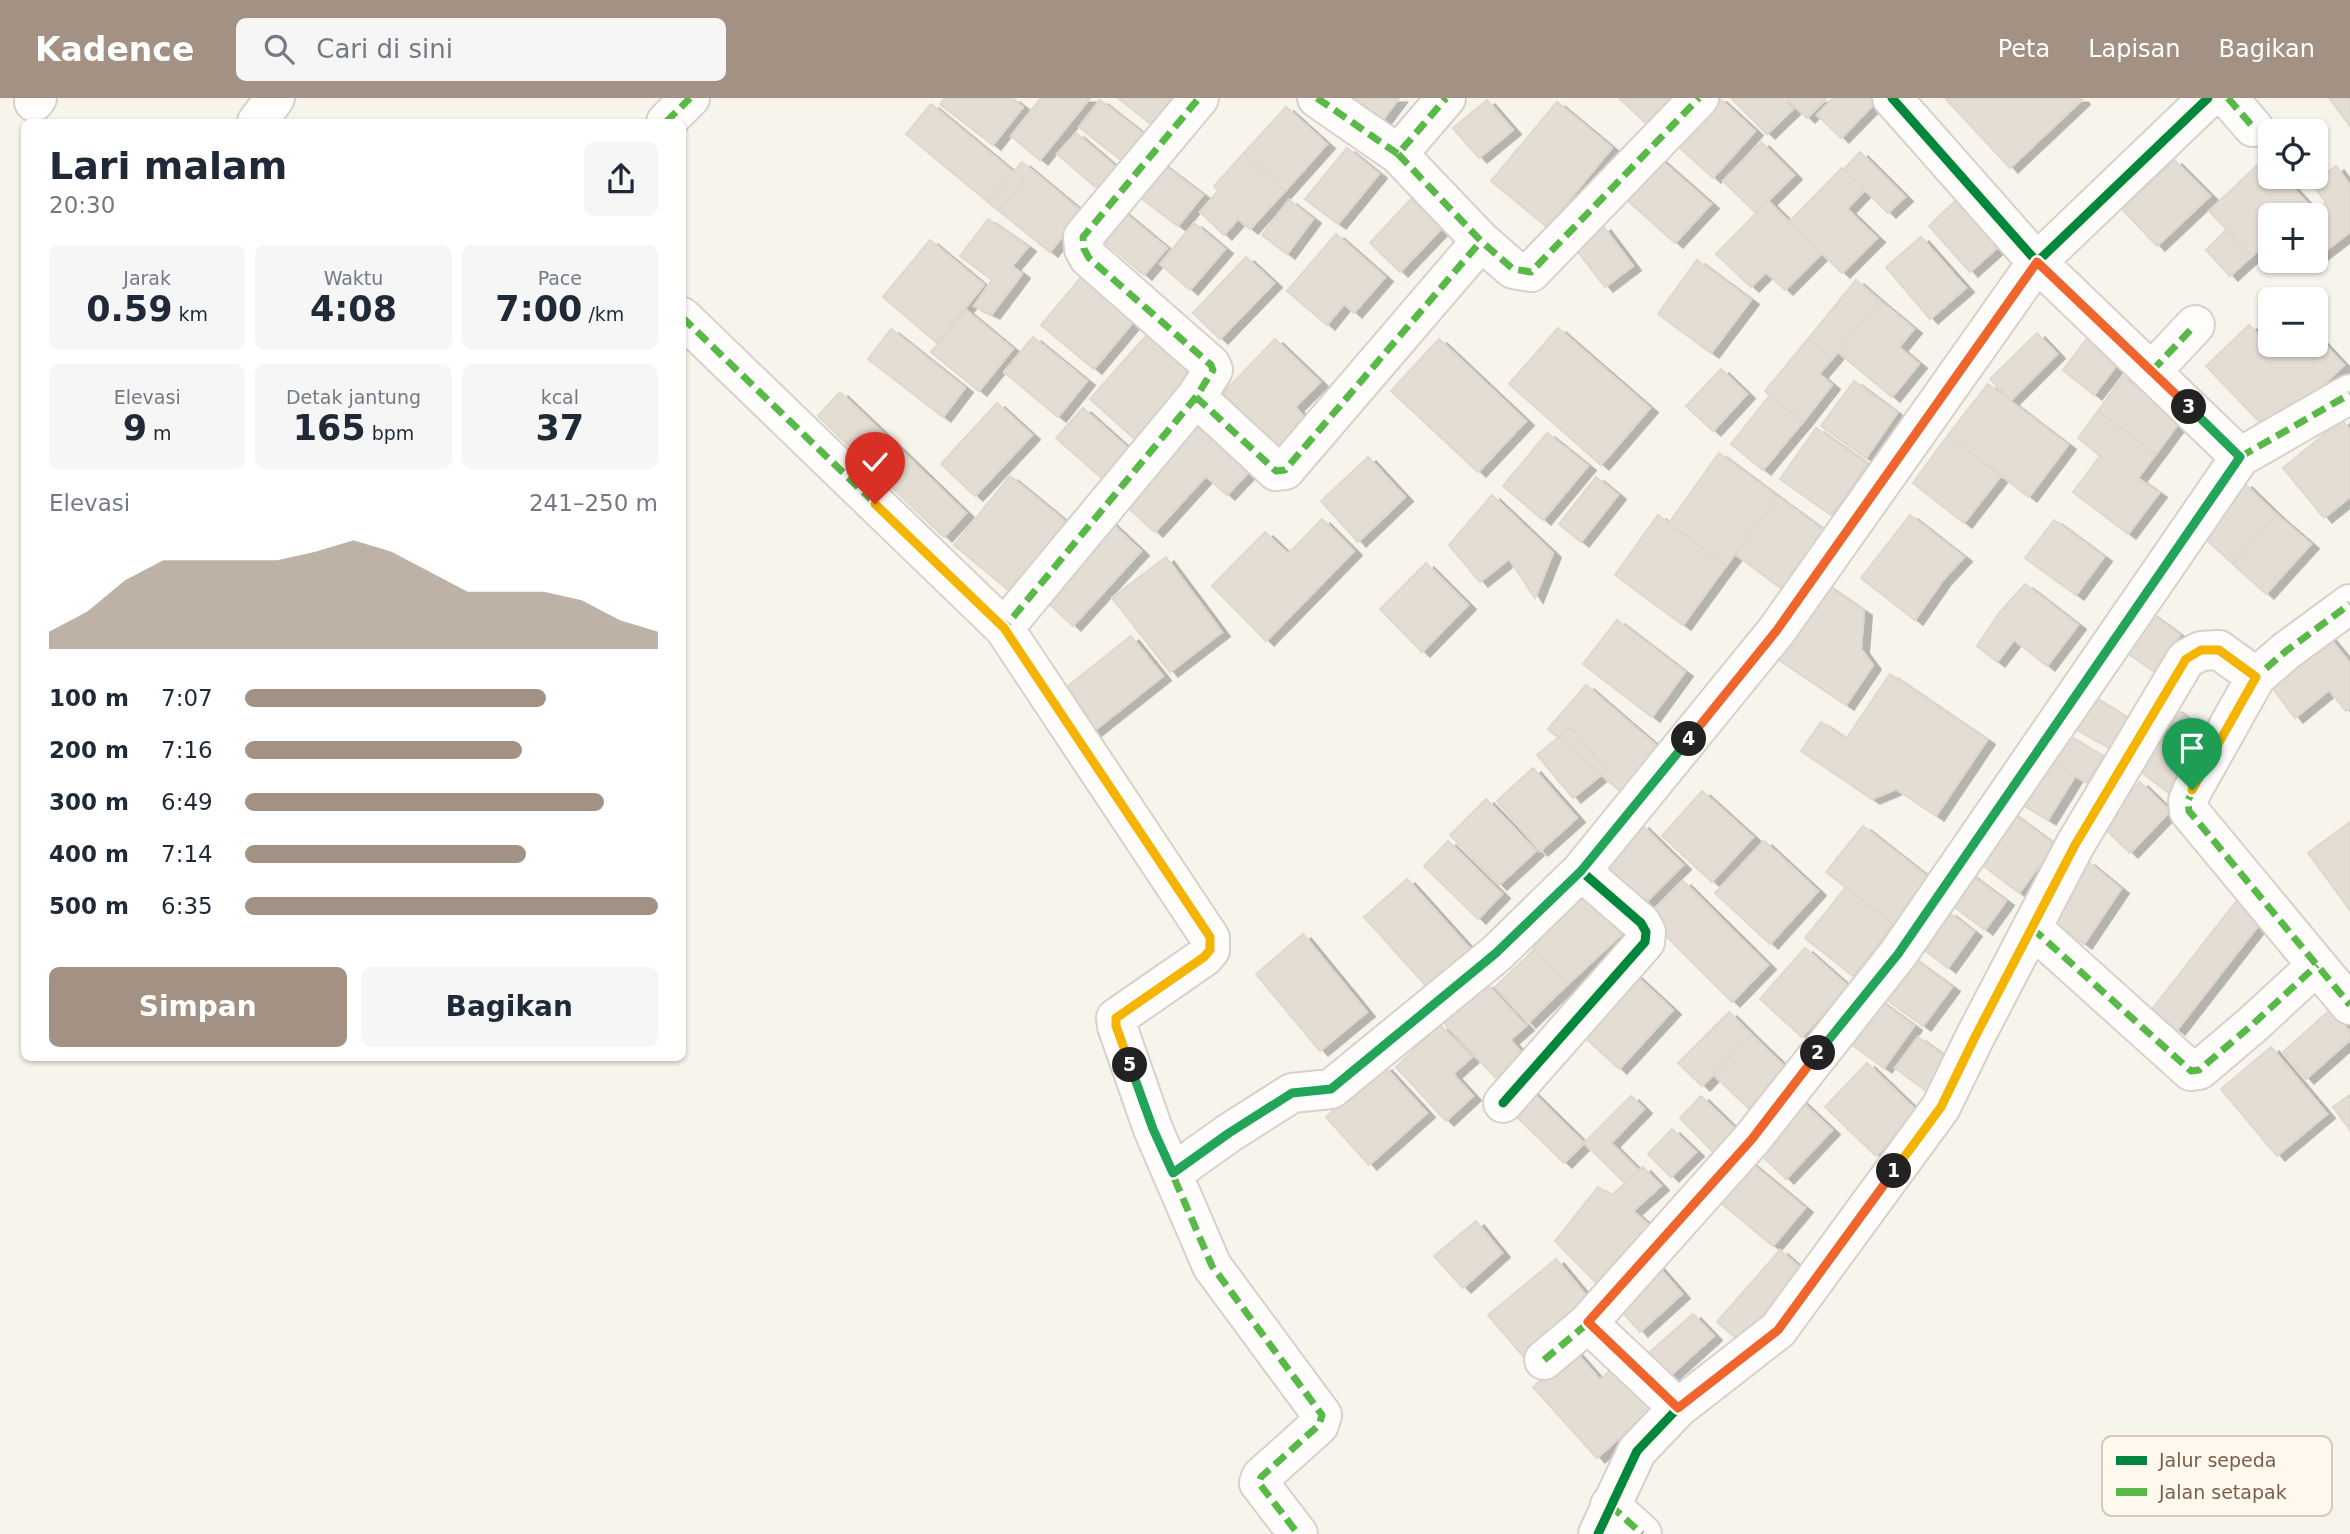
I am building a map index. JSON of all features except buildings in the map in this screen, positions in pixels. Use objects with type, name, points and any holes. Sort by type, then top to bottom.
[{"type":"street","points":[[259,119],[275,98]]},
{"type":"street","points":[[669,119],[690,98]]},
{"type":"street","points":[[1004,628],[1196,397],[1213,370],[1211,365],[1089,258],[1084,249],[1083,237],[1199,98]]},
{"type":"street","points":[[1317,98],[1398,155],[1481,241],[1513,269],[1531,272],[1699,98]]},
{"type":"street","points":[[1398,155],[1446,98]]},
{"type":"street","points":[[1892,98],[2037,262],[2240,457]]},
{"type":"street","points":[[1173,1173],[1292,1093],[1331,1089],[1496,953],[1581,871],[1777,630],[2037,262],[2208,98]]},
{"type":"street","points":[[2228,98],[2253,127]]},
{"type":"street","points":[[1196,397],[1276,471],[1285,470],[1481,241]]},
{"type":"street","points":[[686,321],[1004,628],[1210,937],[1210,950],[1204,957],[1116,1018],[1116,1026],[1153,1129],[1212,1266],[1322,1415],[1319,1425],[1261,1477],[1259,1483],[1298,1534]]},
{"type":"street","points":[[2152,371],[2195,325]]},
{"type":"street","points":[[1544,1360],[1588,1322],[1752,1139],[1898,954],[2240,457],[2350,394]]},
{"type":"street","points":[[2350,604],[2286,651],[2256,677],[2192,790],[2188,802],[2189,811],[2350,1005]]},
{"type":"street","points":[[1642,1534],[1604,1520],[1637,1451],[1678,1408],[1778,1330],[1941,1107],[2075,845],[2186,659],[2201,650],[2219,650],[2256,677]]},
{"type":"street","points":[[1503,1103],[1645,942],[1646,932],[1641,923],[1581,871]]},
{"type":"street","points":[[2032,928],[2191,1071],[2199,1070],[2317,965]]},
{"type":"street","points":[[1588,1322],[1678,1408]]},
{"type":"marked path","points":[[669,119],[690,98]]},
{"type":"marked path","points":[[686,321],[1004,628],[1196,397],[1213,370],[1211,365],[1089,258],[1084,249],[1083,237],[1199,98]]},
{"type":"marked path","points":[[1317,98],[1398,154],[1446,98]]},
{"type":"marked path","points":[[1398,154],[1481,241],[1513,269],[1531,272],[1699,98]]},
{"type":"marked path","points":[[2228,98],[2253,127]]},
{"type":"marked path","points":[[1196,397],[1276,471],[1285,470],[1481,241]]},
{"type":"marked path","points":[[2152,371],[2195,325]]},
{"type":"marked path","points":[[2240,457],[2350,394]]},
{"type":"marked path","points":[[1678,1408],[1778,1330],[1941,1107],[2075,845],[2186,659],[2201,651],[2219,650],[2256,677],[2286,651],[2350,604]]},
{"type":"marked path","points":[[1004,628],[1210,938],[1210,950],[1204,957],[1116,1018],[1117,1026],[1153,1129],[1212,1266],[1322,1415],[1319,1425],[1261,1477],[1259,1483],[1298,1534]]},
{"type":"marked path","points":[[2256,677],[2192,791],[2188,801],[2189,811],[2350,1005]]},
{"type":"marked path","points":[[1173,1173],[1292,1093],[1331,1089],[1497,953],[1581,871]]},
{"type":"marked path","points":[[2032,928],[2191,1071],[2199,1070],[2317,965]]},
{"type":"marked path","points":[[1544,1360],[1588,1323]]},
{"type":"marked path","points":[[1610,1505],[1642,1534]]},
{"type":"cycle path","points":[[1598,1534],[1637,1451],[1678,1408],[1588,1323],[1752,1139],[1898,954],[2240,457],[2037,262],[1892,98]]},
{"type":"cycle path","points":[[1503,1103],[1645,942],[1646,932],[1641,923],[1581,871],[1777,630],[2037,262],[2208,98]]},
{"type":"route","points":[[875,504],[1004,628],[1210,937],[1210,950],[1204,957],[1116,1018],[1116,1026],[1153,1129],[1173,1173],[1292,1093],[1331,1089],[1496,953],[1581,871],[1777,630],[2037,262],[2240,457],[1898,954],[1752,1139],[1588,1322],[1678,1408],[1778,1330],[1941,1107],[2075,845],[2186,659],[2201,650],[2219,650],[2256,677],[2192,790]]}]
